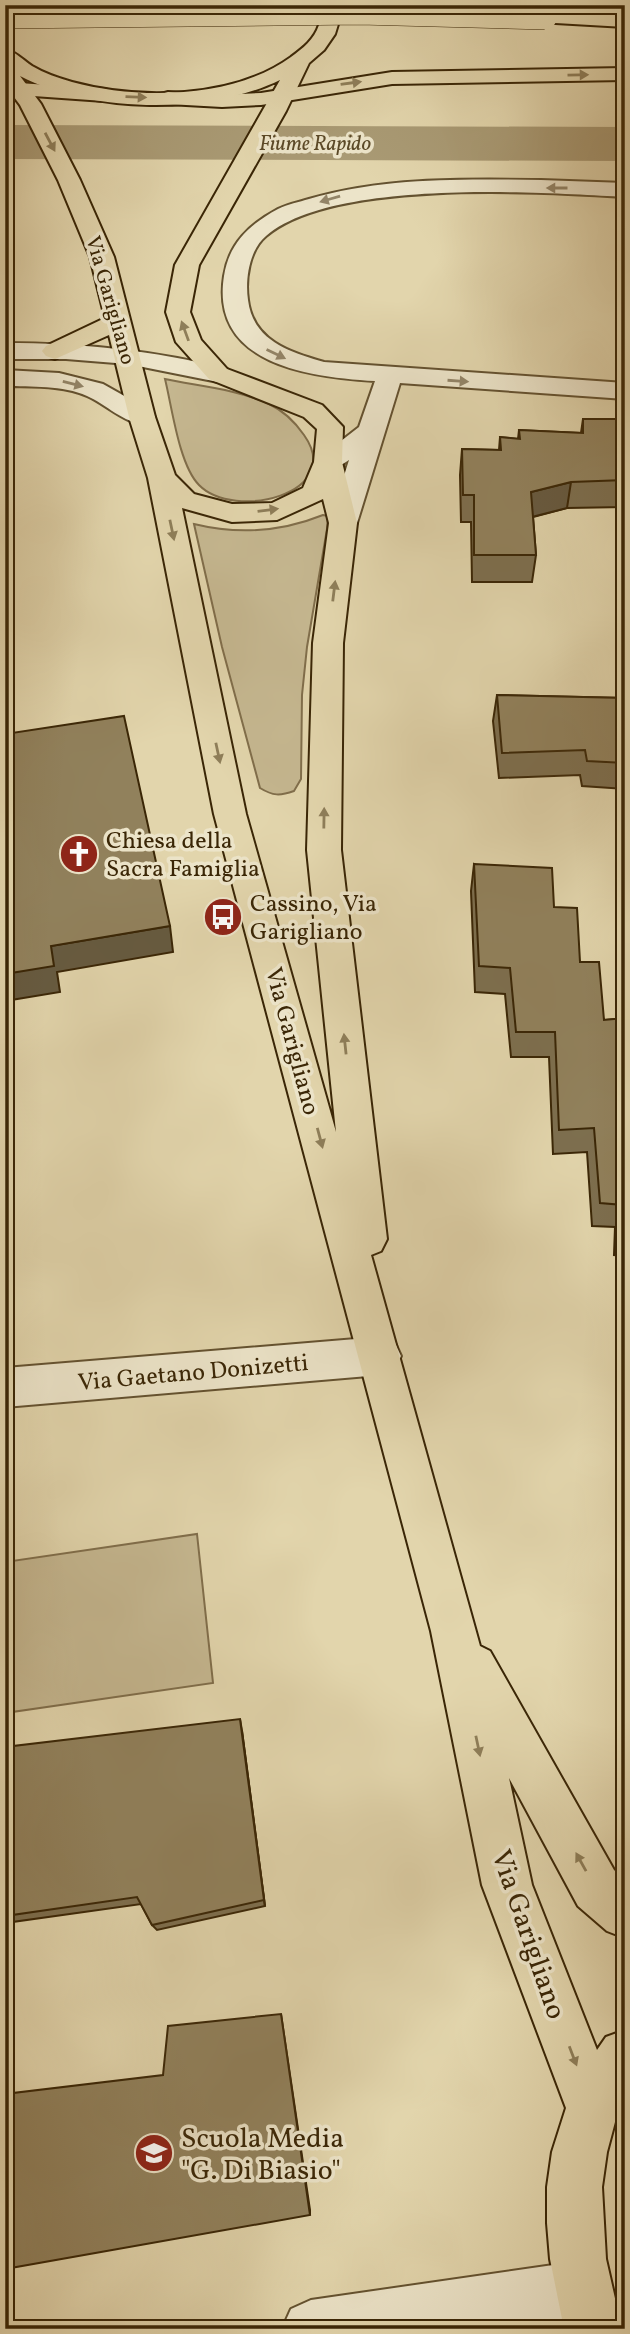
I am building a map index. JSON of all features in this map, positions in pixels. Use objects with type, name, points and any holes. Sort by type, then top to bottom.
[{"type":"main road","points":[[169,98],[230,89],[264,80],[299,63],[320,44],[329,23],[325,5]]},
{"type":"main road","points":[[5,17],[360,13],[625,20]]},
{"type":"main road","points":[[5,55],[23,70],[46,81],[104,95]]},
{"type":"main road","name":"Via Garigliano","points":[[299,63],[187,265],[178,312],[189,342],[218,374],[313,411],[330,427],[328,462],[343,523],[328,643],[324,850],[380,1356]]},
{"type":"main road","name":"Via Garigliano","points":[[5,70],[69,180],[102,257],[142,417],[162,478],[230,814],[454,1631],[507,1885],[593,2109]]},
{"type":"main road","points":[[19,95],[104,95],[279,103],[392,78],[625,74]]},
{"type":"main road","points":[[55,351],[117,322]]},
{"type":"main road","name":"Via Garigliano","points":[[162,478],[184,500],[232,513],[276,511],[314,493],[328,462]]},
{"type":"main road","name":"Via Garigliano","points":[[454,1631],[596,1888],[625,1913]]},
{"type":"main road","points":[[587,2309],[574,2241],[574,2194],[580,2149],[593,2109],[625,2056]]},
{"type":"street","points":[[625,190],[451,187],[342,195],[294,209],[258,230],[237,263],[235,301],[247,335],[275,355],[322,370],[390,377],[625,391]]},
{"type":"street","points":[[5,351],[128,356],[218,374]]},
{"type":"street","points":[[343,523],[390,377]]},
{"type":"street","points":[[5,378],[59,381],[94,389],[142,417]]},
{"type":"street","points":[[328,462],[372,431]]},
{"type":"street","name":"Via Gaetano Donizetti","points":[[5,1388],[380,1356]]},
{"type":"street","points":[[311,2329],[587,2309]]},
{"type":"shaded area","points":[[165,379],[244,395],[280,410],[304,435],[313,456],[310,473],[298,486],[280,496],[259,501],[236,501],[215,496],[199,485],[186,464]]},
{"type":"shaded area","points":[[323,515],[328,516],[327,529],[307,647],[302,695],[301,779],[294,791],[273,794],[260,788],[222,647],[194,524],[227,530],[260,530],[291,525]]},
{"type":"shaded area","points":[[197,1534],[213,1683],[5,1713],[5,1562]]},
{"type":"building","points":[[583,419],[625,419],[625,480],[571,482],[531,492],[536,555],[474,555],[474,495],[463,495],[462,449],[501,450],[500,437],[520,439],[519,430],[583,433]]},
{"type":"building","points":[[497,695],[625,698],[625,763],[587,761],[585,750],[502,753]]},
{"type":"building","name":"Chiesa della Sacra Famiglia","points":[[124,716],[170,926],[51,946],[54,966],[5,974],[5,734]]},
{"type":"building","points":[[474,864],[552,868],[554,907],[577,908],[580,962],[599,962],[604,1020],[625,1018],[625,1233],[622,1233],[623,1205],[600,1203],[594,1128],[559,1130],[555,1032],[516,1032],[510,968],[479,966]]},
{"type":"building","points":[[240,1719],[264,1900],[152,1925],[137,1897],[5,1916],[5,1747]]},
{"type":"building","name":"Scuola Media \"G. Di Biasio\"","points":[[281,2014],[310,2215],[5,2269],[5,2094],[163,2075],[168,2026]]},
{"type":"waterway","name":"Fiume Rapido","points":[[5,142],[625,144]]},
{"type":"place","name":"Chiesa della Sacra Famiglia","points":[[79,854]]},
{"type":"place","name":"Cassino, Via Garigliano","points":[[223,917]]},
{"type":"place","name":"Scuola Media \"G. Di Biasio\"","points":[[154,2153]]}]
